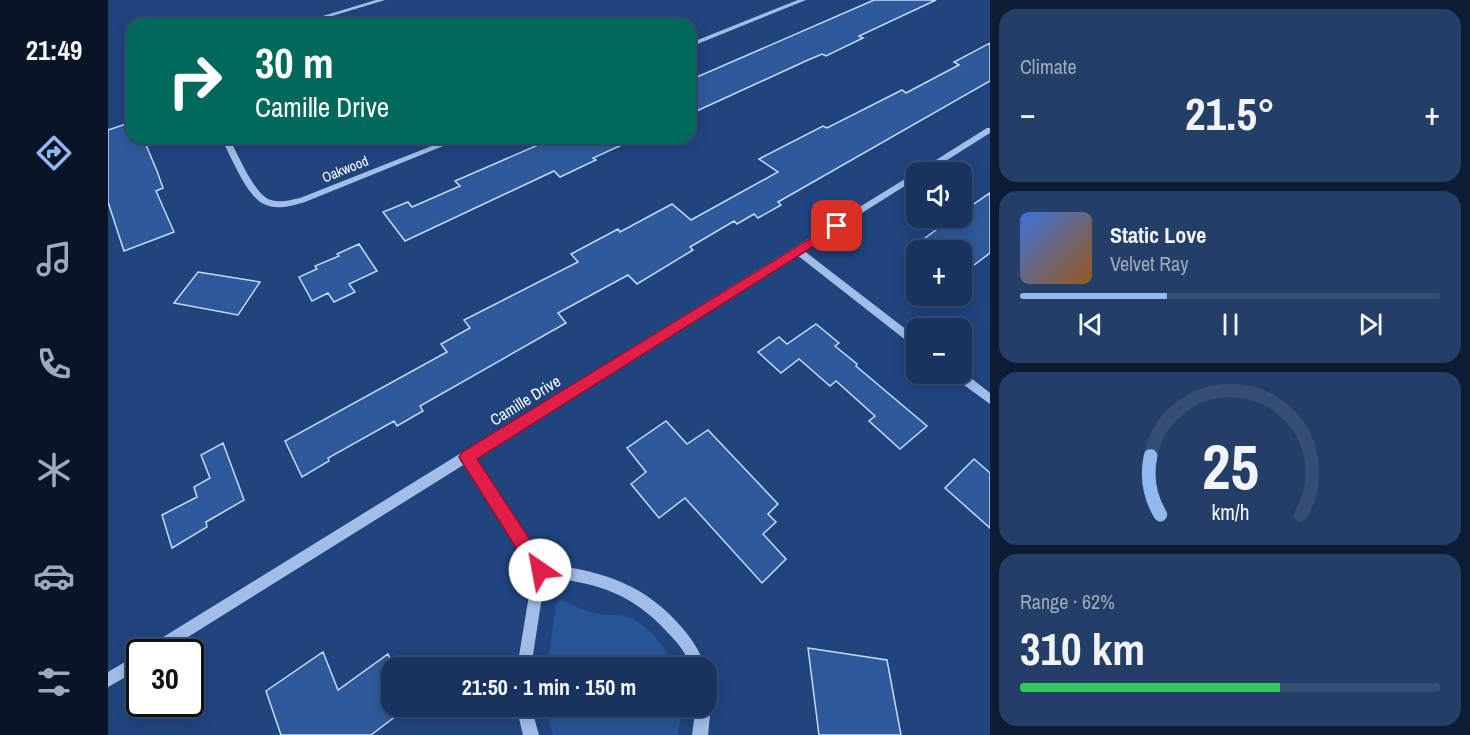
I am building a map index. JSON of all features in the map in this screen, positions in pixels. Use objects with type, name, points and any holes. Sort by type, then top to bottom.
[{"type":"street","points":[[320,18],[382,0]]},
{"type":"street","points":[[696,43],[803,0]]},
{"type":"street","points":[[939,162],[990,130]]},
{"type":"street","name":"Oakwood","points":[[229,144],[259,196],[273,204],[302,201],[444,144]]},
{"type":"street","name":"Camille Drive","points":[[173,639],[906,182]]},
{"type":"street","points":[[798,251],[906,334]]},
{"type":"street","points":[[970,384],[990,399]]},
{"type":"street","points":[[467,457],[540,570],[526,657]]},
{"type":"street","points":[[540,570],[581,574],[627,589],[661,612],[695,657]]},
{"type":"street","points":[[108,680],[126,669]]},
{"type":"street","points":[[526,717],[531,735]]},
{"type":"street","points":[[700,735],[702,717]]},
{"type":"shaded area","points":[[561,599],[588,611],[628,617],[644,626],[656,638],[669,657],[548,657],[556,605]]},
{"type":"shaded area","points":[[547,717],[681,717],[678,735],[553,735]]},
{"type":"building","points":[[874,0],[936,0],[859,36],[863,38],[826,56],[822,54],[696,111],[696,77]]},
{"type":"building","points":[[990,43],[990,81],[778,202],[781,205],[758,218],[754,214],[737,224],[734,221],[690,247],[693,250],[637,284],[628,275],[558,313],[566,323],[420,406],[423,411],[397,426],[394,421],[328,458],[329,461],[302,477],[285,441],[447,352],[441,344],[470,328],[464,320],[578,262],[571,254],[618,229],[620,232],[672,204],[691,220],[778,172],[759,159],[823,126],[827,128],[902,90],[906,93],[959,65],[954,62]]},
{"type":"building","points":[[126,124],[126,144],[146,144],[163,188],[156,191],[174,232],[124,251],[108,202],[108,130]]},
{"type":"building","points":[[540,144],[624,144],[560,177],[554,171],[405,241],[383,212],[408,202],[412,207],[460,186],[455,181]]},
{"type":"building","points":[[990,193],[990,253],[972,266],[972,240],[922,240],[939,228],[972,228],[972,205]]},
{"type":"building","points":[[359,244],[377,271],[349,284],[355,292],[334,302],[328,293],[312,301],[299,277],[317,269],[315,266]]},
{"type":"building","points":[[198,272],[260,282],[238,315],[174,303]]},
{"type":"building","points":[[816,324],[839,343],[835,346],[857,364],[856,366],[927,426],[900,449],[869,421],[875,416],[836,381],[830,386],[799,359],[781,373],[758,352],[779,337],[787,344]]},
{"type":"building","points":[[666,421],[687,444],[708,430],[778,504],[768,514],[776,522],[763,534],[786,559],[762,583],[685,498],[659,518],[631,484],[646,472],[627,448]]},
{"type":"building","points":[[223,443],[244,500],[206,522],[207,527],[172,548],[162,515],[197,497],[194,487],[210,478],[201,455]]},
{"type":"building","points":[[974,459],[990,473],[990,528],[945,488]]},
{"type":"building","points":[[808,648],[887,660],[901,735],[819,735]]},
{"type":"building","points":[[323,652],[338,690],[381,659],[381,717],[395,717],[371,735],[281,735],[266,691]]},
{"type":"route","points":[[540,570],[467,457],[837,226]]}]
